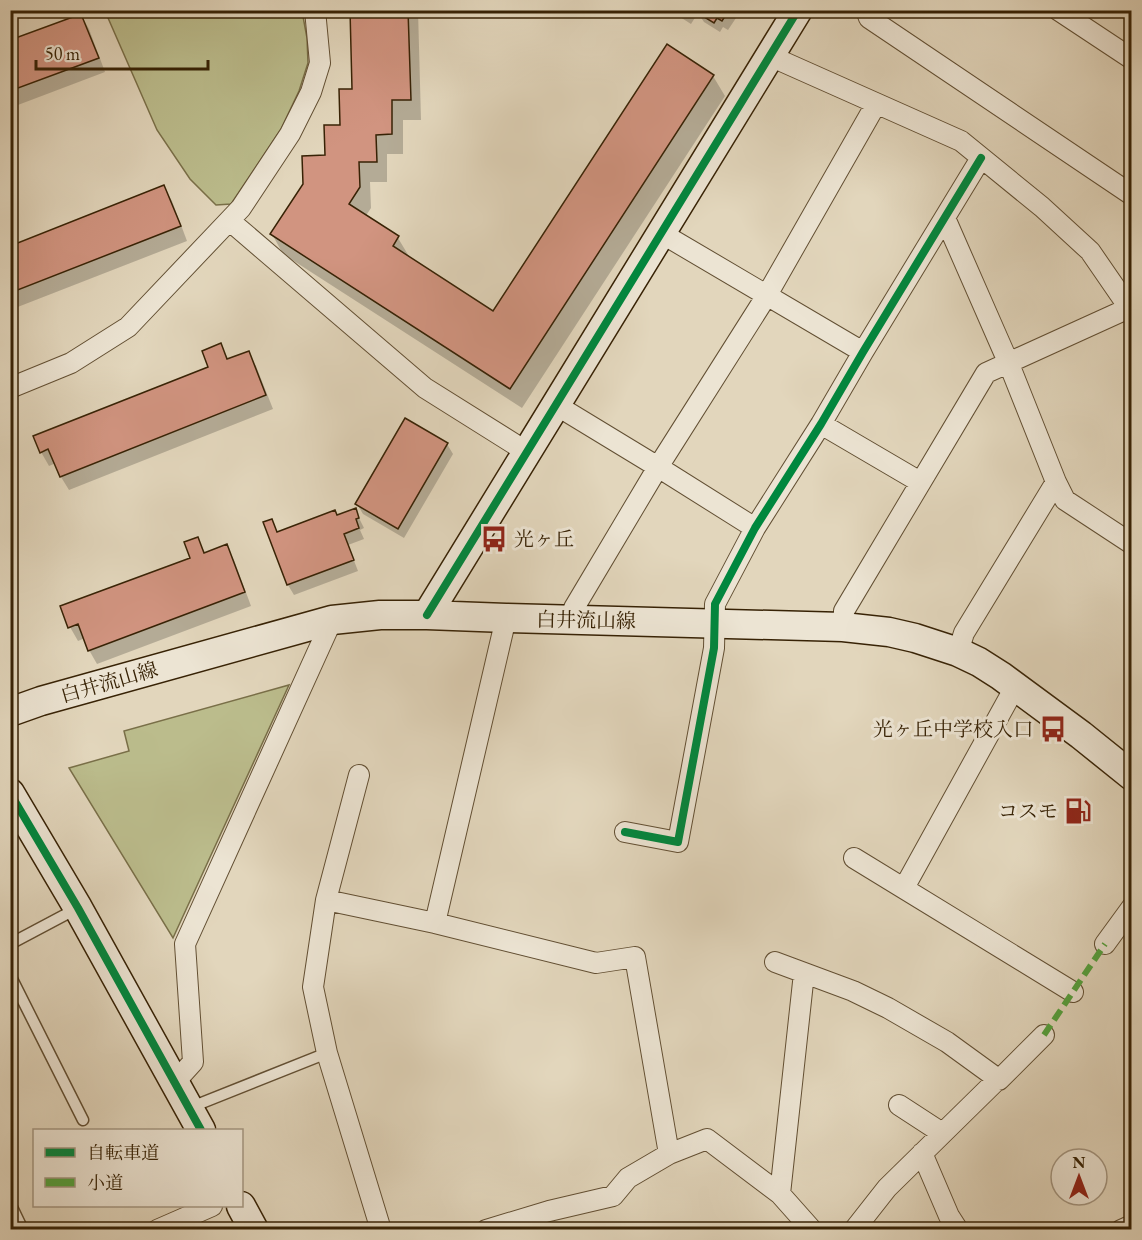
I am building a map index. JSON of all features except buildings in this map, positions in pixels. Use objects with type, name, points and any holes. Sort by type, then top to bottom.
[{"type":"main road","points":[[427,615],[798,10]]},
{"type":"main road","name":"白井流山線","points":[[10,712],[41,701],[332,620],[380,615],[843,627],[889,632],[915,638],[958,652],[979,662],[1128,768]]},
{"type":"main road","points":[[15,810],[78,908],[195,1119]]},
{"type":"main road","points":[[242,1207],[254,1230]]},
{"type":"street","points":[[10,388],[70,363],[128,327],[242,208],[290,134],[311,92],[320,63],[315,10]]},
{"type":"street","points":[[866,10],[869,18],[1131,195]]},
{"type":"street","points":[[1058,10],[1131,59]]},
{"type":"street","points":[[770,56],[961,141],[1042,207],[1090,251],[1130,307],[1010,364],[986,373],[843,611],[843,627]]},
{"type":"street","points":[[574,620],[574,608],[658,467],[767,296],[876,104]]},
{"type":"street","points":[[626,832],[678,842],[714,648],[715,604],[755,528],[821,424],[862,352],[981,158]]},
{"type":"street","points":[[945,218],[1010,364],[1065,500],[1131,544]]},
{"type":"street","points":[[230,221],[425,388],[527,452]]},
{"type":"street","points":[[661,233],[862,352]]},
{"type":"street","points":[[556,405],[755,528]]},
{"type":"street","points":[[821,424],[920,482]]},
{"type":"street","points":[[958,652],[964,633],[1056,482]]},
{"type":"street","points":[[435,923],[506,618]]},
{"type":"street","points":[[174,1083],[193,1062],[185,944],[332,620]]},
{"type":"street","points":[[904,888],[1015,687]]},
{"type":"street","points":[[359,775],[326,900],[313,987],[327,1053],[381,1230]]},
{"type":"street","points":[[854,858],[1073,992]]},
{"type":"street","points":[[326,900],[435,923],[596,963],[635,957],[669,1154]]},
{"type":"street","points":[[1105,944],[1131,907]]},
{"type":"street","points":[[775,962],[853,991],[888,1008],[947,1042],[998,1079]]},
{"type":"street","points":[[780,1194],[804,973]]},
{"type":"street","points":[[854,1230],[888,1188],[922,1153],[1044,1035]]},
{"type":"street","points":[[899,1105],[942,1133]]},
{"type":"street","points":[[486,1230],[549,1211],[613,1196],[628,1178],[669,1154],[706,1139],[780,1194],[812,1230]]},
{"type":"street","points":[[922,1153],[949,1216],[958,1230]]},
{"type":"street","points":[[157,1230],[210,1207]]},
{"type":"street","points":[[1121,1230],[1131,1225]]},
{"type":"lane","points":[[10,944],[78,908]]},
{"type":"lane","points":[[10,975],[83,1120]]},
{"type":"lane","points":[[195,1119],[327,1053]]},
{"type":"lane","points":[[10,1203],[23,1230]]},
{"type":"green space","points":[[105,11],[302,11],[307,38],[308,63],[299,91],[281,129],[231,204],[216,205],[190,179],[157,130]]},
{"type":"green space","points":[[289,685],[173,938],[69,768],[129,751],[124,731]]},
{"type":"marked path","points":[[1044,1035],[1105,944]]},
{"type":"cycle path","points":[[427,615],[798,10]]},
{"type":"cycle path","points":[[625,832],[678,842],[714,648],[715,604],[755,528],[821,424],[981,158]]},
{"type":"cycle path","points":[[10,793],[78,908],[200,1129]]},
{"type":"place","name":"光ヶ丘","points":[[494,539]]},
{"type":"place","name":"光ヶ丘中学校入口","points":[[1053,729]]},
{"type":"place","name":"コスモ","points":[[1078,811]]}]
